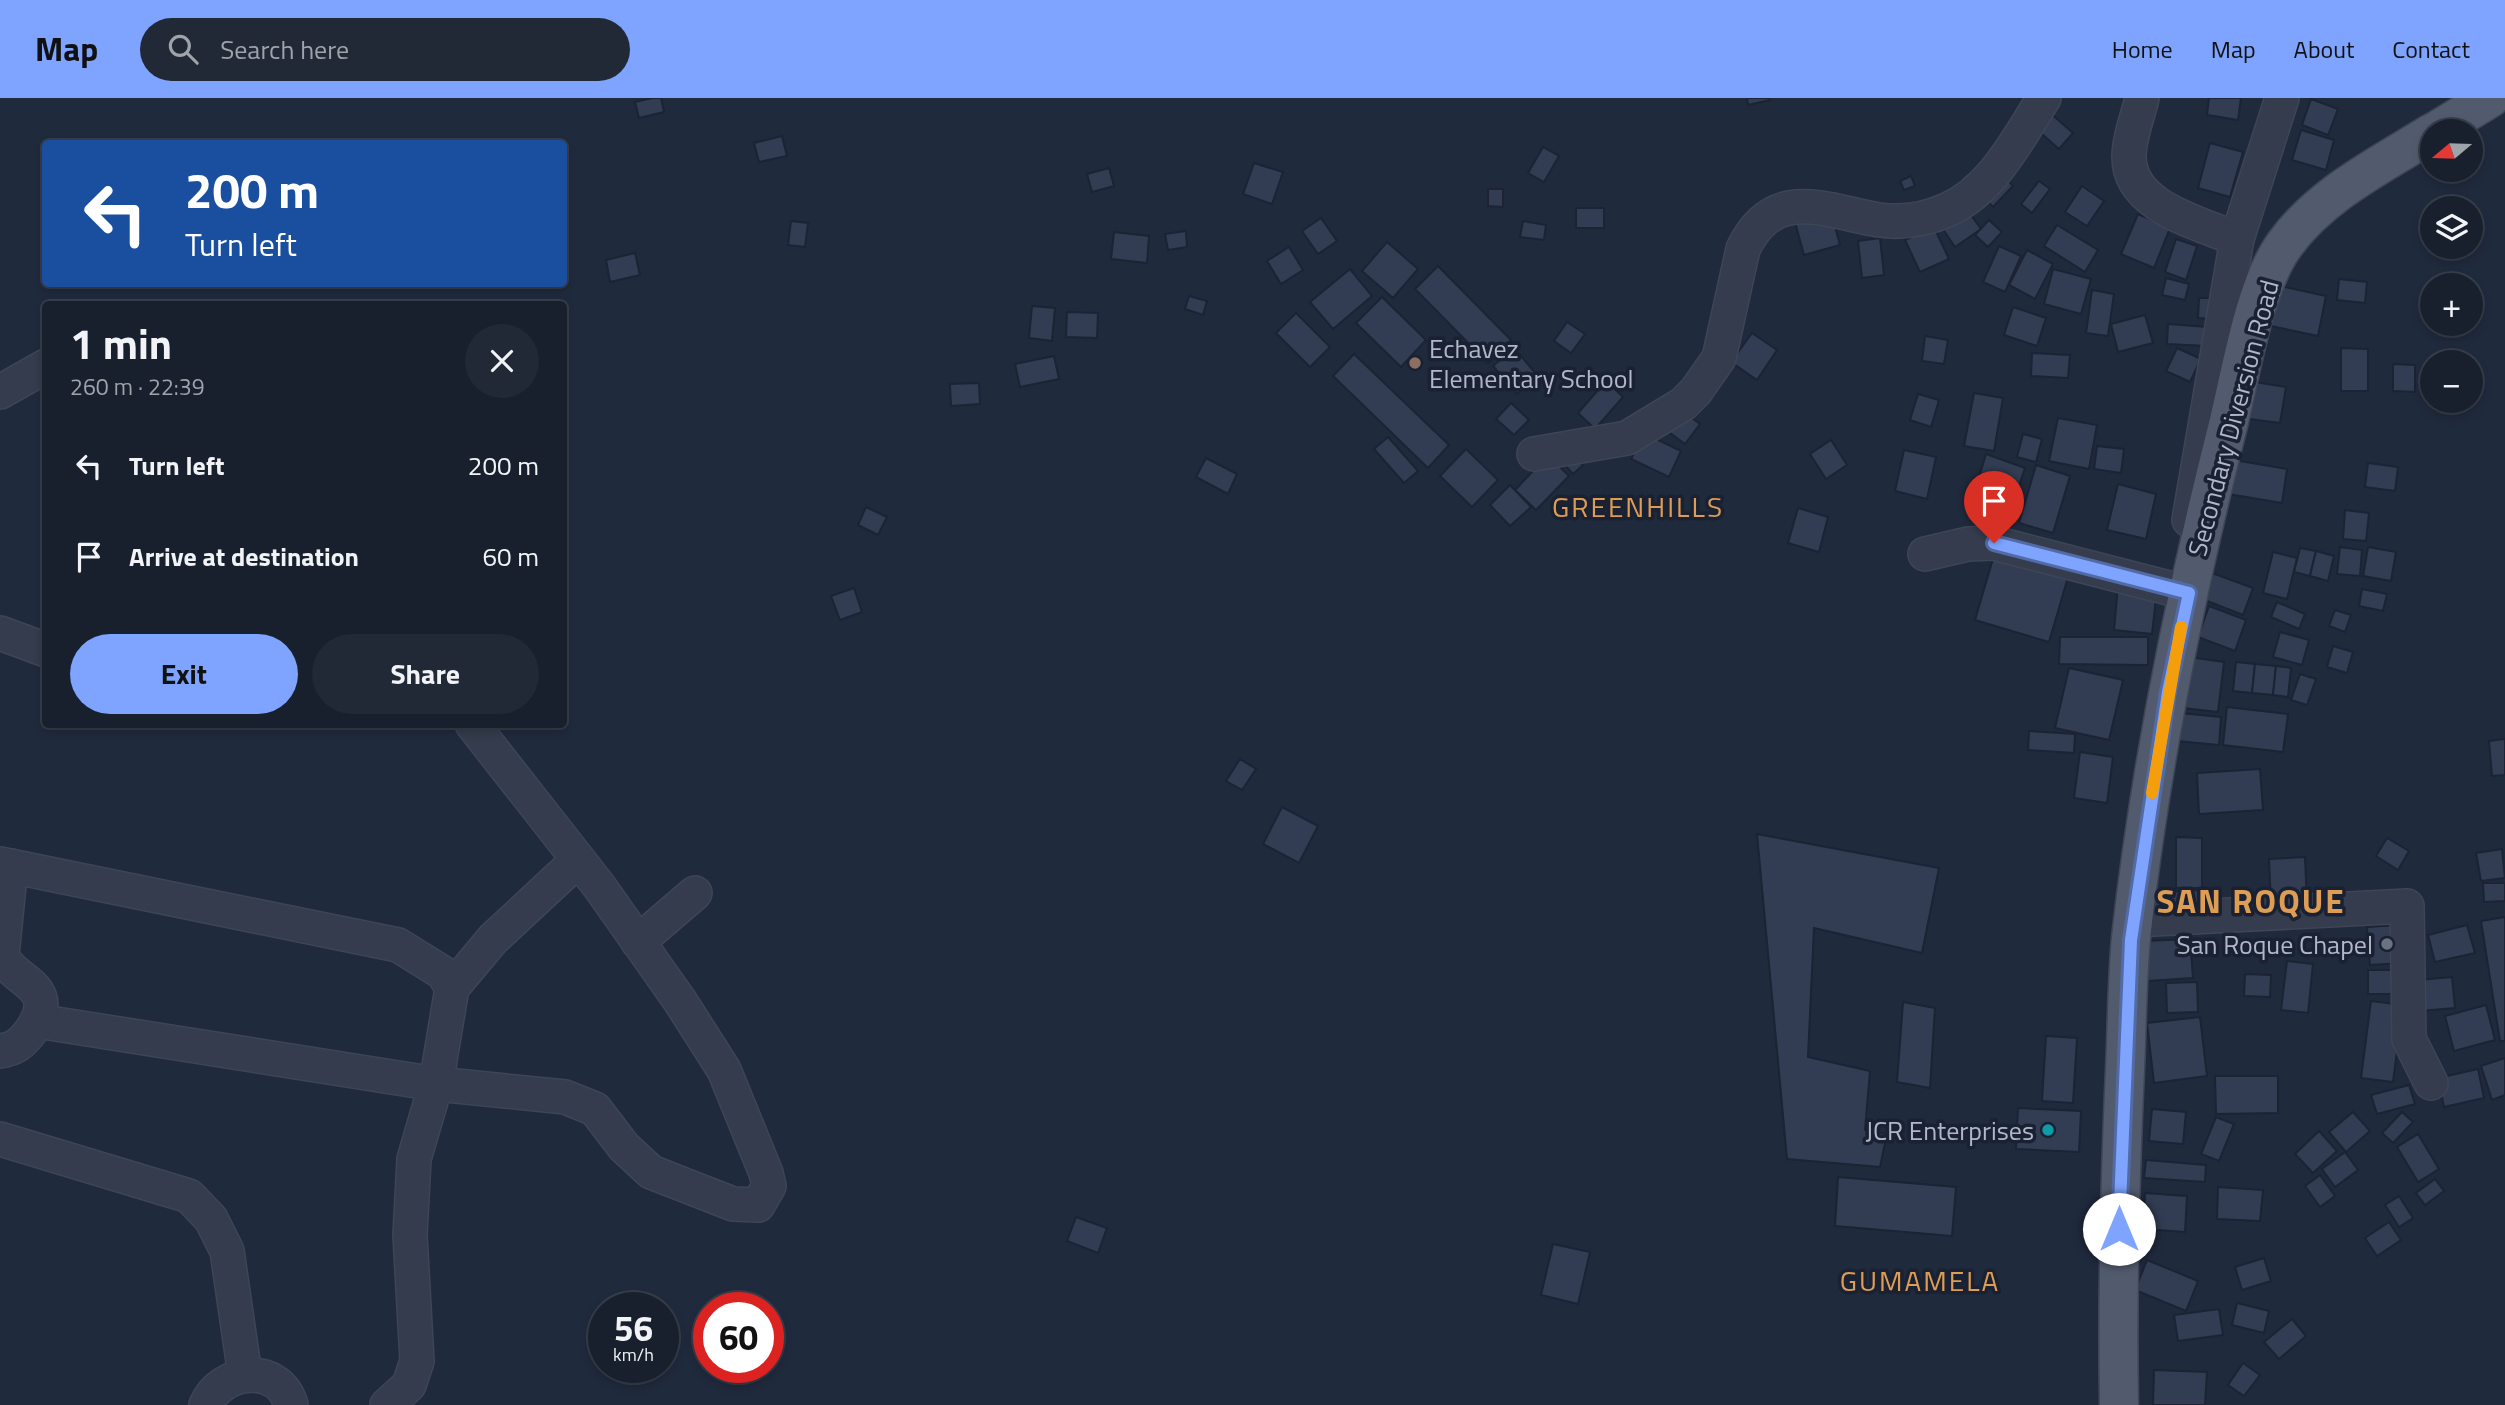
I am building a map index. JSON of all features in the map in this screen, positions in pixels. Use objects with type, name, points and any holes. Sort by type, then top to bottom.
[{"type":"main road","name":"Secondary Diversion Road","points":[[2455,119],[2490,98]]},
{"type":"main road","name":"Secondary Diversion Road","points":[[2119,1405],[2118,1208],[2134,920],[2171,679],[2190,586],[2257,309],[2274,262],[2284,244],[2313,213],[2367,173],[2420,141]]},
{"type":"street","points":[[1534,454],[1627,438],[1683,404],[1696,391],[1719,358],[1743,249],[1749,237],[1768,216],[1780,210],[1827,207],[1879,220],[1907,222],[1948,210],[1968,197],[1999,168],[2044,98]]},
{"type":"street","points":[[2143,98],[2129,155],[2138,186],[2157,203],[2237,239]]},
{"type":"street","points":[[1925,554],[1968,544],[1994,543],[2190,586],[2188,531],[2193,488],[2237,239],[2282,98]]},
{"type":"street","points":[[0,392],[42,368]]},
{"type":"street","points":[[0,634],[42,649]]},
{"type":"street","points":[[37,1021],[436,1084],[565,1097],[582,1102],[605,1119],[624,1147],[651,1172],[733,1204],[758,1205],[769,1186],[766,1173],[724,1070],[638,942],[475,728]]},
{"type":"street","points":[[387,1405],[409,1385],[416,1361],[410,1235],[414,1159],[436,1084],[452,988],[493,939],[578,860]]},
{"type":"street","points":[[0,1051],[23,1042],[37,1021],[40,1009],[36,990],[6,964],[2,955],[5,865],[398,945],[434,966],[452,988]]},
{"type":"street","points":[[638,942],[695,892]]},
{"type":"street","points":[[2134,920],[2407,906],[2409,1039],[2431,1083]]},
{"type":"street","points":[[0,1139],[189,1196],[211,1219],[228,1251],[245,1374]]},
{"type":"street","points":[[206,1405],[216,1388],[229,1378],[245,1374],[271,1380],[282,1389],[291,1405]]},
{"type":"building","points":[[661,98],[664,112],[639,118],[635,102]]},
{"type":"building","points":[[1747,98],[1770,98],[1770,100],[1748,105]]},
{"type":"building","points":[[2209,98],[2241,98],[2238,120],[2207,115]]},
{"type":"building","points":[[2311,99],[2338,109],[2328,135],[2302,125]]},
{"type":"building","points":[[2049,112],[2073,133],[2059,149],[2035,128]]},
{"type":"building","points":[[2301,130],[2334,140],[2326,170],[2292,160]]},
{"type":"building","points":[[782,136],[787,156],[759,162],[754,143]]},
{"type":"building","points":[[2210,143],[2243,152],[2230,197],[2198,188]]},
{"type":"building","points":[[1543,147],[1559,156],[1544,182],[1528,173]]},
{"type":"building","points":[[1254,163],[1283,172],[1272,204],[1243,194]]},
{"type":"building","points":[[1109,168],[1114,186],[1092,192],[1087,174]]},
{"type":"building","points":[[2000,172],[2013,186],[1993,207],[1979,192]]},
{"type":"building","points":[[1911,176],[1915,186],[1904,190],[1900,181]]},
{"type":"building","points":[[2039,181],[2050,189],[2032,213],[2021,204]]},
{"type":"building","points":[[2082,186],[2104,201],[2087,226],[2065,212]]},
{"type":"building","points":[[1488,189],[1503,189],[1503,207],[1488,206]]},
{"type":"building","points":[[1963,204],[1981,229],[1955,247],[1938,222]]},
{"type":"building","points":[[1576,208],[1604,208],[1604,228],[1576,228]]},
{"type":"building","points":[[1831,212],[1840,245],[1804,255],[1795,222]]},
{"type":"building","points":[[2138,214],[2170,228],[2154,268],[2121,254]]},
{"type":"building","points":[[1321,218],[1337,241],[1318,254],[1302,231]]},
{"type":"building","points":[[1989,220],[2002,232],[1988,247],[1975,235]]},
{"type":"building","points":[[791,221],[808,223],[805,247],[788,245]]},
{"type":"building","points":[[1523,221],[1546,225],[1544,240],[1520,237]]},
{"type":"building","points":[[2057,225],[2098,250],[2085,272],[2044,246]]},
{"type":"building","points":[[1934,227],[1949,259],[1920,272],[1905,240]]},
{"type":"building","points":[[1186,231],[1187,247],[1168,250],[1165,234]]},
{"type":"building","points":[[1114,232],[1149,236],[1147,263],[1111,259]]},
{"type":"building","points":[[1880,238],[1884,275],[1862,278],[1858,241]]},
{"type":"building","points":[[2176,239],[2197,246],[2186,280],[2165,272]]},
{"type":"building","points":[[1387,242],[1418,269],[1393,298],[1362,271]]},
{"type":"building","points":[[1999,246],[2021,256],[2005,292],[1983,282]]},
{"type":"building","points":[[1289,247],[1303,270],[1281,284],[1267,261]]},
{"type":"building","points":[[2027,250],[2053,264],[2035,299],[2009,285]]},
{"type":"building","points":[[635,253],[640,275],[610,282],[606,260]]},
{"type":"building","points":[[1438,266],[1511,340],[1488,363],[1415,289]]},
{"type":"building","points":[[1350,269],[1372,296],[1333,329],[1310,302]]},
{"type":"building","points":[[2053,269],[2091,279],[2081,314],[2044,304]]},
{"type":"building","points":[[2166,278],[2189,284],[2185,300],[2162,295]]},
{"type":"building","points":[[2339,279],[2367,282],[2365,303],[2337,300]]},
{"type":"building","points":[[2280,286],[2326,296],[2318,336],[2271,326]]},
{"type":"building","points":[[2092,290],[2114,294],[2108,336],[2086,333]]},
{"type":"building","points":[[1189,296],[1207,301],[1203,315],[1185,309]]},
{"type":"building","points":[[1382,297],[1426,340],[1401,367],[1356,323]]},
{"type":"building","points":[[2199,298],[2214,298],[2213,319],[2198,318]]},
{"type":"building","points":[[1032,306],[1055,308],[1052,341],[1029,338]]},
{"type":"building","points":[[2013,307],[2046,318],[2037,346],[2004,335]]},
{"type":"building","points":[[1067,312],[1098,313],[1097,338],[1066,337]]},
{"type":"building","points":[[1296,313],[1330,347],[1310,367],[1276,333]]},
{"type":"building","points":[[2145,315],[2153,343],[2118,352],[2111,324]]},
{"type":"building","points":[[1567,322],[1585,334],[1571,353],[1554,341]]},
{"type":"building","points":[[2168,324],[2208,327],[2207,346],[2167,344]]},
{"type":"building","points":[[1752,333],[1777,350],[1757,380],[1731,362]]},
{"type":"building","points":[[1925,336],[1948,340],[1944,364],[1922,361]]},
{"type":"building","points":[[1514,348],[1538,376],[1517,394],[1493,366]]},
{"type":"building","points":[[2177,348],[2201,359],[2190,382],[2166,371]]},
{"type":"building","points":[[2341,348],[2368,349],[2368,391],[2341,391]]},
{"type":"building","points":[[2032,353],[2070,355],[2068,378],[2031,376]]},
{"type":"building","points":[[1354,354],[1449,445],[1428,468],[1333,376]]},
{"type":"building","points":[[1054,356],[1059,379],[1020,387],[1015,364]]},
{"type":"building","points":[[2393,364],[2415,365],[2415,392],[2393,391]]},
{"type":"building","points":[[1606,381],[1623,397],[1595,429],[1578,413]]},
{"type":"building","points":[[2255,382],[2286,387],[2280,423],[2249,419]]},
{"type":"building","points":[[979,383],[980,404],[951,406],[950,384]]},
{"type":"building","points":[[1974,393],[2003,398],[1994,451],[1964,446]]},
{"type":"building","points":[[1918,394],[1939,400],[1931,427],[1910,420]]},
{"type":"building","points":[[1511,403],[1529,420],[1514,435],[1496,419]]},
{"type":"building","points":[[1681,410],[1700,424],[1685,444],[1666,430]]},
{"type":"building","points":[[2058,418],[2097,425],[2089,469],[2049,461]]},
{"type":"building","points":[[1644,433],[1681,451],[1669,477],[1631,459]]},
{"type":"building","points":[[2023,434],[2042,439],[2036,462],[2017,457]]},
{"type":"building","points":[[1388,437],[1418,471],[1404,483],[1374,449]]},
{"type":"building","points":[[1831,440],[1847,465],[1826,479],[1810,454]]},
{"type":"building","points":[[2097,446],[2124,449],[2121,473],[2094,469]]},
{"type":"building","points":[[1466,449],[1498,480],[1472,507],[1440,476]]},
{"type":"building","points":[[1904,450],[1936,457],[1927,499],[1895,491]]},
{"type":"building","points":[[1986,454],[2025,468],[2015,497],[1977,484]]},
{"type":"building","points":[[1548,455],[1569,476],[1536,510],[1515,490]]},
{"type":"building","points":[[1575,455],[1583,465],[1573,474],[1564,464]]},
{"type":"building","points":[[1206,458],[1237,474],[1228,494],[1196,477]]},
{"type":"building","points":[[2234,460],[2287,469],[2282,503],[2228,494]]},
{"type":"building","points":[[2368,463],[2398,467],[2395,491],[2365,487]]},
{"type":"building","points":[[2036,465],[2070,476],[2053,533],[2019,523]]},
{"type":"building","points":[[2118,484],[2156,494],[2146,539],[2107,530]]},
{"type":"building","points":[[1510,485],[1531,507],[1510,526],[1490,505]]},
{"type":"building","points":[[866,507],[887,517],[878,535],[858,525]]},
{"type":"building","points":[[1798,508],[1828,517],[1819,552],[1788,543]]},
{"type":"building","points":[[2345,510],[2369,513],[2366,541],[2343,539]]},
{"type":"building","points":[[1997,545],[2071,567],[2049,642],[1975,620]]},
{"type":"building","points":[[2340,547],[2362,550],[2360,576],[2337,574]]},
{"type":"building","points":[[2368,547],[2396,552],[2391,581],[2363,576]]},
{"type":"building","points":[[2300,548],[2316,551],[2310,576],[2294,572]]},
{"type":"building","points":[[2316,551],[2334,556],[2328,581],[2310,576]]},
{"type":"building","points":[[2273,552],[2297,558],[2287,599],[2263,593]]},
{"type":"building","points":[[2212,573],[2253,588],[2243,615],[2202,599]]},
{"type":"building","points":[[2118,585],[2157,589],[2152,634],[2114,630]]},
{"type":"building","points":[[854,588],[862,612],[840,620],[831,596]]},
{"type":"building","points":[[2362,589],[2387,594],[2383,611],[2359,606]]},
{"type":"building","points":[[2277,602],[2305,614],[2299,629],[2271,617]]},
{"type":"building","points":[[2209,606],[2246,620],[2235,651],[2198,637]]},
{"type":"building","points":[[2335,610],[2351,615],[2345,632],[2329,626]]},
{"type":"building","points":[[2280,632],[2309,640],[2302,665],[2273,657]]},
{"type":"building","points":[[2060,637],[2148,637],[2148,665],[2059,664]]},
{"type":"building","points":[[2333,646],[2353,652],[2347,673],[2327,667]]},
{"type":"building","points":[[2189,657],[2224,662],[2218,712],[2183,708]]},
{"type":"building","points":[[2236,662],[2255,664],[2252,693],[2233,691]]},
{"type":"building","points":[[2255,664],[2276,666],[2273,695],[2252,693]]},
{"type":"building","points":[[2276,666],[2291,668],[2288,697],[2273,695]]},
{"type":"building","points":[[2069,668],[2123,680],[2109,740],[2055,728]]},
{"type":"building","points":[[2300,674],[2316,679],[2307,705],[2291,700]]},
{"type":"building","points":[[2227,707],[2288,714],[2283,752],[2223,745]]},
{"type":"building","points":[[2170,712],[2221,717],[2219,745],[2167,740]]},
{"type":"building","points":[[2029,731],[2075,734],[2074,753],[2028,750]]},
{"type":"building","points":[[2505,739],[2505,775],[2492,776],[2489,741]]},
{"type":"building","points":[[2080,752],[2113,757],[2107,803],[2074,798]]},
{"type":"building","points":[[1240,759],[1256,769],[1242,790],[1226,781]]},
{"type":"building","points":[[2260,769],[2263,810],[2199,814],[2197,773]]},
{"type":"building","points":[[1282,807],[1318,826],[1299,863],[1263,844]]},
{"type":"building","points":[[1757,834],[1939,868],[1922,953],[1814,928],[1808,1057],[1870,1071],[1865,1130],[1887,1134],[1880,1167],[1787,1159]]},
{"type":"building","points":[[2176,837],[2202,838],[2202,888],[2176,888]]},
{"type":"building","points":[[2387,838],[2409,851],[2398,870],[2376,856]]},
{"type":"building","points":[[2502,849],[2505,878],[2481,881],[2476,853]]},
{"type":"building","points":[[2305,857],[2307,904],[2271,905],[2269,859]]},
{"type":"building","points":[[2483,883],[2505,883],[2505,901],[2484,902]]},
{"type":"building","points":[[2199,890],[2199,907],[2167,909],[2166,892]]},
{"type":"building","points":[[2505,917],[2505,1041],[2500,1041],[2481,921]]},
{"type":"building","points":[[2399,925],[2402,963],[2370,965],[2367,927]]},
{"type":"building","points":[[2467,925],[2475,953],[2435,962],[2428,935]]},
{"type":"building","points":[[2190,939],[2193,978],[2148,981],[2145,941]]},
{"type":"building","points":[[2287,961],[2313,964],[2308,1013],[2281,1010]]},
{"type":"building","points":[[2368,970],[2399,970],[2399,994],[2368,994]]},
{"type":"building","points":[[2245,974],[2271,975],[2270,997],[2244,996]]},
{"type":"building","points":[[2452,977],[2455,1008],[2420,1011],[2418,980]]},
{"type":"building","points":[[2197,982],[2198,1012],[2167,1013],[2166,983]]},
{"type":"building","points":[[2371,1001],[2403,1005],[2393,1082],[2361,1078]]},
{"type":"building","points":[[1903,1002],[1935,1008],[1930,1088],[1897,1082]]},
{"type":"building","points":[[2486,1005],[2495,1040],[2454,1051],[2445,1016]]},
{"type":"building","points":[[2200,1017],[2207,1076],[2154,1083],[2147,1023]]},
{"type":"building","points":[[2046,1036],[2077,1038],[2073,1103],[2042,1101]]},
{"type":"building","points":[[2505,1058],[2505,1095],[2492,1100],[2481,1066]]},
{"type":"building","points":[[2478,1069],[2484,1098],[2444,1107],[2438,1078]]},
{"type":"building","points":[[2215,1076],[2278,1076],[2278,1113],[2216,1114]]},
{"type":"building","points":[[2409,1085],[2415,1104],[2377,1114],[2371,1095]]},
{"type":"building","name":"JCR Enterprises","points":[[2018,1108],[2081,1111],[2079,1152],[2016,1149]]},
{"type":"building","points":[[2152,1109],[2186,1112],[2183,1144],[2149,1141]]},
{"type":"building","points":[[2353,1112],[2370,1131],[2346,1152],[2329,1132]]},
{"type":"building","points":[[2402,1112],[2413,1122],[2393,1143],[2382,1133]]},
{"type":"building","points":[[2216,1117],[2234,1124],[2219,1161],[2201,1154]]},
{"type":"building","points":[[2319,1131],[2337,1151],[2313,1173],[2295,1154]]},
{"type":"building","points":[[2418,1134],[2439,1169],[2418,1182],[2397,1147]]},
{"type":"building","points":[[2345,1152],[2358,1170],[2335,1187],[2322,1169]]},
{"type":"building","points":[[2146,1160],[2206,1165],[2205,1182],[2144,1178]]},
{"type":"building","points":[[2320,1175],[2335,1196],[2320,1207],[2305,1186]]},
{"type":"building","points":[[1838,1177],[1956,1187],[1952,1236],[1835,1226]]},
{"type":"building","points":[[2435,1179],[2444,1191],[2425,1205],[2416,1193]]},
{"type":"building","points":[[2218,1187],[2263,1190],[2260,1221],[2217,1219]]},
{"type":"building","points":[[2145,1193],[2187,1196],[2185,1232],[2143,1229]]},
{"type":"building","points":[[2399,1196],[2413,1218],[2399,1227],[2385,1205]]},
{"type":"building","points":[[1076,1217],[1107,1228],[1098,1253],[1067,1241]]},
{"type":"building","points":[[2389,1222],[2401,1240],[2377,1256],[2365,1238]]},
{"type":"building","points":[[1553,1244],[1590,1252],[1578,1304],[1541,1295]]},
{"type":"building","points":[[2264,1258],[2271,1281],[2242,1290],[2235,1267]]},
{"type":"building","points":[[2147,1260],[2198,1281],[2186,1311],[2135,1290]]},
{"type":"building","points":[[2237,1303],[2269,1311],[2264,1333],[2232,1325]]},
{"type":"building","points":[[2219,1309],[2223,1335],[2178,1341],[2174,1315]]},
{"type":"building","points":[[2292,1319],[2306,1336],[2279,1359],[2264,1342]]},
{"type":"building","points":[[2243,1363],[2260,1375],[2244,1396],[2228,1385]]},
{"type":"building","points":[[2154,1370],[2207,1372],[2205,1405],[2153,1405]]},
{"type":"slow traffic","points":[[2152,793],[2181,627]]},
{"type":"place","name":"Echavez Elementary School","points":[[1415,363]]},
{"type":"place","name":"San Roque Chapel","points":[[2387,944]]},
{"type":"place","name":"JCR Enterprises","points":[[2048,1130]]},
{"type":"district","name":"GREENHILLS","points":[[1638,506]]},
{"type":"district","name":"SAN ROQUE","points":[[2251,901]]},
{"type":"district","name":"GUMAMELA","points":[[1920,1280]]},
{"type":"route","points":[[1994,543],[2163,584],[2189,593],[2168,692],[2131,940],[2119,1229]]}]
